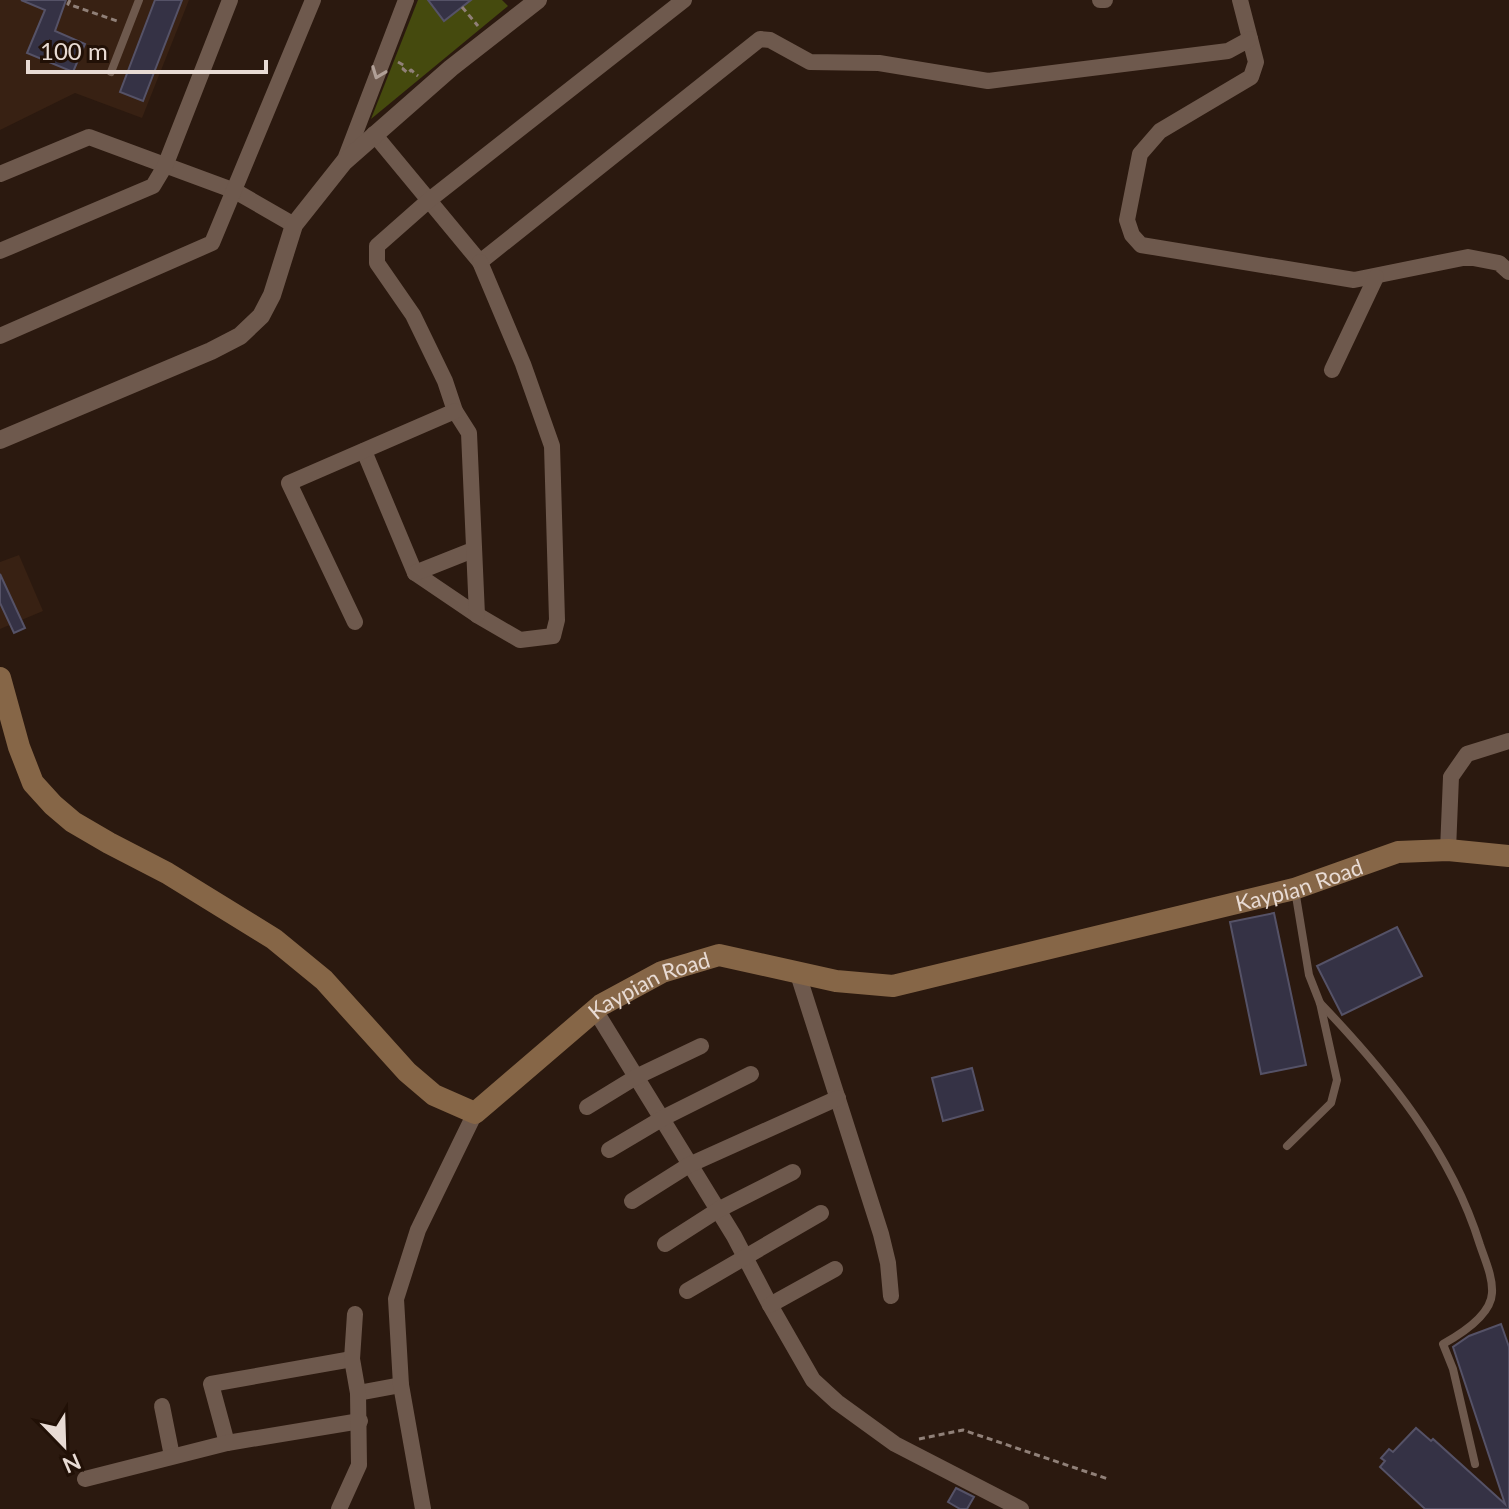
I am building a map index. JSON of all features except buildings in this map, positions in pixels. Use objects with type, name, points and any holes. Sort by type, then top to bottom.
[{"type":"main road","points":[[0,678],[19,747],[33,783],[53,805],[73,822],[167,873],[274,939],[324,980],[407,1072],[434,1095],[475,1113]]},
{"type":"main road","name":"Kaypian Road","points":[[475,1113],[595,1010],[662,972],[719,955],[836,981],[893,986],[1294,889],[1398,852],[1448,850],[1509,856]]},
{"type":"street","points":[[0,251],[153,186],[165,166],[230,0]]},
{"type":"street","points":[[0,336],[212,243],[313,0]]},
{"type":"street","points":[[344,162],[406,0]]},
{"type":"street","points":[[477,615],[469,433],[455,411],[445,381],[413,315],[377,263],[377,246],[428,201],[684,0]]},
{"type":"street","points":[[1240,0],[1256,62],[1251,77],[1160,131],[1140,154],[1127,220],[1132,235],[1141,245],[1354,280],[1468,257],[1499,263],[1509,272]]},
{"type":"street","points":[[0,440],[240,336],[261,316],[272,295],[294,225],[344,162],[531,2]]},
{"type":"street","points":[[480,262],[760,39],[770,40],[810,62],[879,63],[988,81],[1228,51],[1250,39]]},
{"type":"street","points":[[364,451],[415,573],[520,640],[553,636],[557,620],[552,446],[523,364],[480,262],[374,134]]},
{"type":"street","points":[[0,174],[89,137],[235,191],[294,225]]},
{"type":"street","points":[[1332,370],[1376,277]]},
{"type":"street","points":[[355,622],[289,483],[455,411]]},
{"type":"street","points":[[415,573],[473,550]]},
{"type":"street","points":[[1448,850],[1451,777],[1467,754],[1509,741]]},
{"type":"street","points":[[797,971],[881,1234],[891,1296]]},
{"type":"street","points":[[595,1010],[746,1256],[813,1380],[837,1402],[895,1444],[1021,1509]]},
{"type":"street","points":[[587,1107],[636,1077],[701,1046]]},
{"type":"street","points":[[609,1150],[663,1118],[751,1074]]},
{"type":"street","points":[[632,1201],[689,1165],[838,1098]]},
{"type":"street","points":[[423,1509],[401,1385],[396,1299],[418,1230],[475,1113]]},
{"type":"street","points":[[665,1244],[718,1210],[793,1172]]},
{"type":"street","points":[[687,1291],[821,1213]]},
{"type":"street","points":[[770,1305],[835,1269]]},
{"type":"street","points":[[339,1509],[359,1465],[360,1421],[352,1359],[355,1314]]},
{"type":"street","points":[[227,1443],[211,1384],[352,1359]]},
{"type":"street","points":[[358,1393],[401,1385]]},
{"type":"street","points":[[162,1406],[172,1456]]},
{"type":"street","points":[[85,1479],[227,1443],[360,1421]]},
{"type":"lane","points":[[111,72],[139,0]]},
{"type":"lane","points":[[1287,1146],[1331,1103],[1337,1080],[1320,1003],[1309,975],[1294,889]]},
{"type":"lane","points":[[1320,1003],[1353,1038],[1421,1123],[1474,1226],[1490,1276],[1492,1294],[1486,1309],[1460,1335],[1443,1344],[1453,1369],[1475,1464]]},
{"type":"path","points":[[70,0],[68,4],[129,25]]},
{"type":"path","points":[[462,7],[478,26]]},
{"type":"path","points":[[895,1444],[963,1430],[1108,1479]]},
{"type":"shaded area","points":[[0,0],[189,0],[142,118],[75,93],[0,130]]},
{"type":"shaded area","points":[[19,555],[43,611],[0,629],[0,562]]},
{"type":"green space","points":[[418,0],[502,0],[508,6],[371,119]]}]
